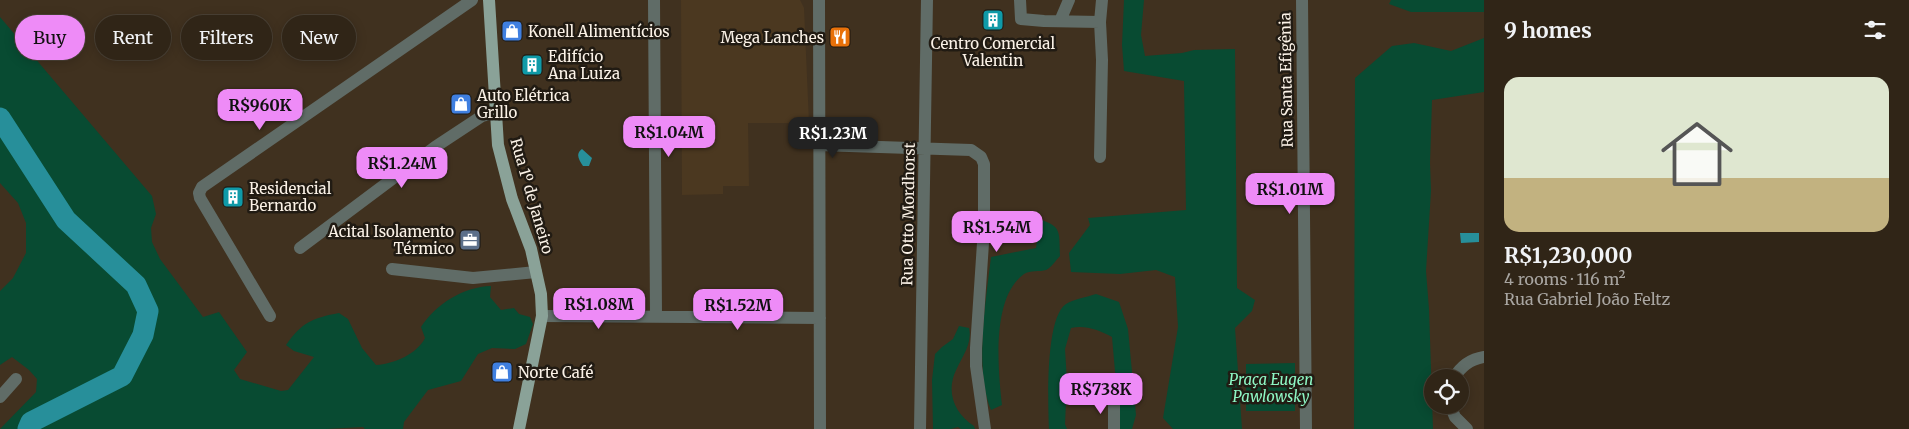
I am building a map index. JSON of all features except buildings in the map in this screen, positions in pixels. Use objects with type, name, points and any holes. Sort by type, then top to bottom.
[{"type":"main road","name":"Rua 1º de Janeiro","points":[[489,0],[498,145],[541,294],[542,316],[519,429]]},
{"type":"street","points":[[270,316],[200,198],[199,193],[202,188],[472,0]]},
{"type":"street","points":[[654,0],[656,316]]},
{"type":"street","points":[[819,0],[820,429]]},
{"type":"street","name":"Rua Otto Mordhorst","points":[[920,429],[927,0]]},
{"type":"street","points":[[1020,0],[1021,19],[1100,22]]},
{"type":"street","points":[[1060,21],[1069,0]]},
{"type":"street","points":[[1100,157],[1102,60],[1100,22],[1102,0]]},
{"type":"street","name":"Rua Santa Efigênia","points":[[1302,0],[1306,429]]},
{"type":"street","points":[[300,248],[435,147],[482,116],[495,113]]},
{"type":"street","points":[[819,145],[971,150],[981,157],[984,164],[984,228],[976,366],[985,429]]},
{"type":"street","points":[[392,269],[473,278],[536,272]]},
{"type":"street","points":[[542,316],[820,318]]},
{"type":"street","points":[[1460,369],[1470,361],[1484,358]]},
{"type":"street","points":[[0,397],[16,379]]},
{"type":"street","points":[[1114,401],[1114,429]]},
{"type":"street","points":[[1454,414],[1467,429]]},
{"type":"shaded area","points":[[681,0],[800,0],[804,8],[809,123],[748,123],[749,186],[723,186],[723,194],[682,195]]},
{"type":"green space","points":[[1124,0],[1144,0],[1141,35],[1145,56],[1182,53],[1194,50],[1235,49],[1237,288],[1255,300],[1252,311],[1235,328],[1242,429],[1173,429],[1163,418],[1178,327],[1175,277],[1156,270],[1120,274],[1071,272],[1069,253],[1090,225],[1088,218],[1186,210],[1184,81],[1124,71],[1122,45]]},
{"type":"green space","points":[[1391,0],[1484,0],[1484,12],[1411,12],[1389,4]]},
{"type":"green space","points":[[0,17],[15,35],[15,60],[37,60],[152,196],[156,214],[151,228],[152,242],[160,259],[203,317],[219,312],[247,352],[234,370],[240,379],[281,391],[288,390],[314,357],[294,351],[286,345],[297,331],[309,322],[339,313],[348,319],[362,348],[376,365],[390,363],[417,349],[425,338],[421,327],[434,311],[451,298],[481,287],[491,286],[490,297],[501,310],[514,308],[519,314],[530,317],[533,324],[526,344],[515,349],[492,348],[478,354],[461,381],[428,390],[404,422],[403,429],[365,429],[363,427],[326,429],[0,429],[36,392],[37,379],[12,357],[0,365],[0,291],[13,278],[26,253],[26,223],[18,203],[0,183]]},
{"type":"green space","points":[[1484,38],[1484,92],[1432,100],[1431,191],[1426,271],[1431,369],[1424,369],[1424,414],[1432,414],[1433,429],[1354,429],[1355,78],[1392,46],[1414,43],[1451,51]]},
{"type":"green space","points":[[1035,218],[1055,226],[1059,234],[1060,256],[1046,270],[1024,274],[1013,285],[1006,299],[1001,316],[999,335],[999,373],[1002,405],[991,410],[983,375],[982,355],[984,313],[991,257],[1036,248],[1037,241],[1028,234],[1025,226]]},
{"type":"green space","points":[[1096,294],[1119,302],[1128,329],[1136,415],[1132,429],[1120,429],[1112,337],[1097,330],[1082,327],[1071,328],[1065,349],[1067,381],[1065,424],[1067,429],[1049,429],[1049,362],[1054,326],[1059,312],[1066,304]]},
{"type":"green space","points":[[959,326],[969,328],[970,334],[968,346],[954,375],[952,383],[953,397],[962,416],[975,429],[961,429],[958,427],[933,429],[932,380],[935,354],[953,339]]},
{"type":"green space","name":"Praça Eugen Pawlowsky","points":[[1295,363],[1295,411],[1246,411],[1246,364]]},
{"type":"water","points":[[582,149],[592,158],[589,166],[583,166],[579,159],[578,155]]},
{"type":"water","points":[[1460,233],[1479,233],[1479,242],[1461,243]]},
{"type":"waterway","points":[[0,118],[66,220],[136,285],[148,311],[143,335],[122,376],[31,422],[28,429]]},
{"type":"place","name":"Centro Comercial Valentin","points":[[993,20]]},
{"type":"place","name":"Konell Alimentícios","points":[[512,31]]},
{"type":"place","name":"Mega Lanches","points":[[840,37]]},
{"type":"place","name":"Edifício Ana Luiza","points":[[532,65]]},
{"type":"place","name":"Auto Elétrica Grillo","points":[[461,104]]},
{"type":"place","name":"Residencial Bernardo","points":[[233,197]]},
{"type":"place","name":"Acital Isolamento Térmico","points":[[470,240]]},
{"type":"place","name":"Norte Café","points":[[502,372]]}]
